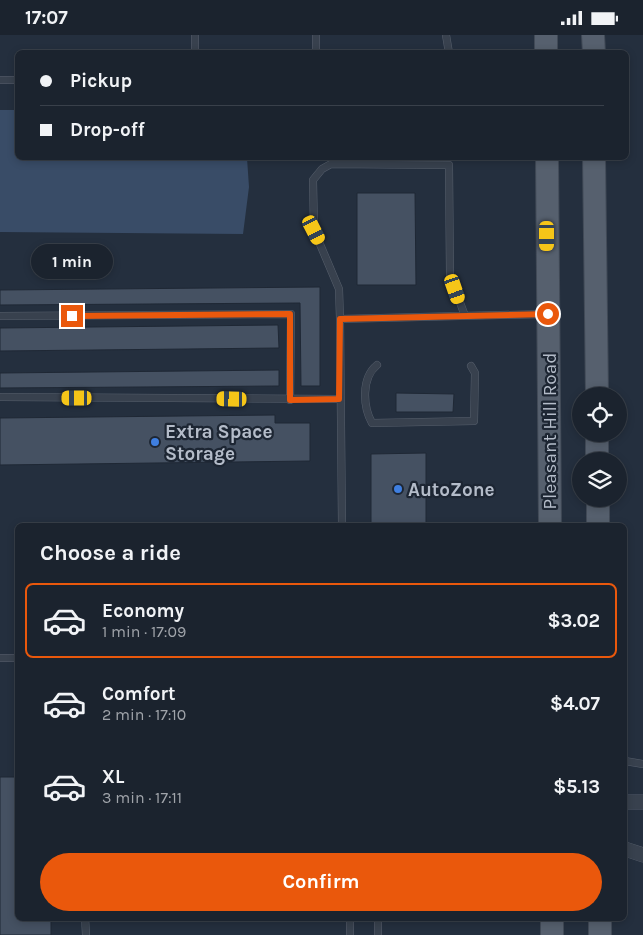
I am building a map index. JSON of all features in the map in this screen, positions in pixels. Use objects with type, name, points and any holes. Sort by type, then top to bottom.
[{"type":"main road","points":[[546,35],[546,50]]},
{"type":"main road","points":[[593,35],[594,50]]},
{"type":"main road","name":"Pleasant Hill Road","points":[[547,160],[550,523]]},
{"type":"main road","points":[[594,160],[597,387]]},
{"type":"main road","points":[[598,507],[598,523]]},
{"type":"main road","points":[[552,921],[552,935]]},
{"type":"main road","points":[[600,921],[600,935]]},
{"type":"street","points":[[627,802],[643,802]]},
{"type":"street","points":[[627,850],[643,855]]},
{"type":"lane","points":[[195,35],[195,50]]},
{"type":"lane","points":[[316,35],[316,50]]},
{"type":"lane","points":[[446,35],[448,50]]},
{"type":"lane","points":[[0,80],[15,80]]},
{"type":"lane","points":[[342,523],[339,289],[314,230],[313,180],[322,169],[331,164],[449,165],[450,275],[465,316]]},
{"type":"lane","points":[[0,316],[290,314],[290,400]]},
{"type":"lane","points":[[340,319],[548,314]]},
{"type":"lane","points":[[377,365],[370,371],[366,379],[367,414],[372,423],[474,421],[475,373],[471,366]]},
{"type":"lane","points":[[0,397],[339,399]]},
{"type":"lane","points":[[0,658],[15,658]]},
{"type":"lane","points":[[627,761],[643,764]]},
{"type":"lane","points":[[85,921],[86,935]]},
{"type":"lane","points":[[350,921],[350,935]]},
{"type":"lane","points":[[378,921],[378,935]]},
{"type":"water","points":[[0,110],[15,110],[15,160],[247,160],[249,187],[243,234],[0,232]]},
{"type":"building","points":[[357,193],[415,193],[416,285],[357,285]]},
{"type":"building","points":[[320,287],[320,386],[301,386],[300,303],[0,305],[0,290]]},
{"type":"building","points":[[278,325],[279,348],[0,351],[0,328]]},
{"type":"building","points":[[279,370],[279,386],[0,388],[0,373]]},
{"type":"building","points":[[396,393],[454,394],[453,412],[396,412]]},
{"type":"building","name":"Extra Space Storage","points":[[275,415],[275,423],[310,423],[310,461],[0,465],[0,418]]},
{"type":"building","name":"AutoZone","points":[[426,453],[426,523],[371,523],[371,454]]},
{"type":"building","points":[[0,777],[15,777],[15,921],[51,921],[51,935],[0,935]]},
{"type":"place","name":"Extra Space Storage","points":[[155,442]]},
{"type":"place","name":"AutoZone","points":[[398,489]]},
{"type":"route","points":[[72,316],[290,314],[290,400],[339,399],[340,319],[548,314]]}]
